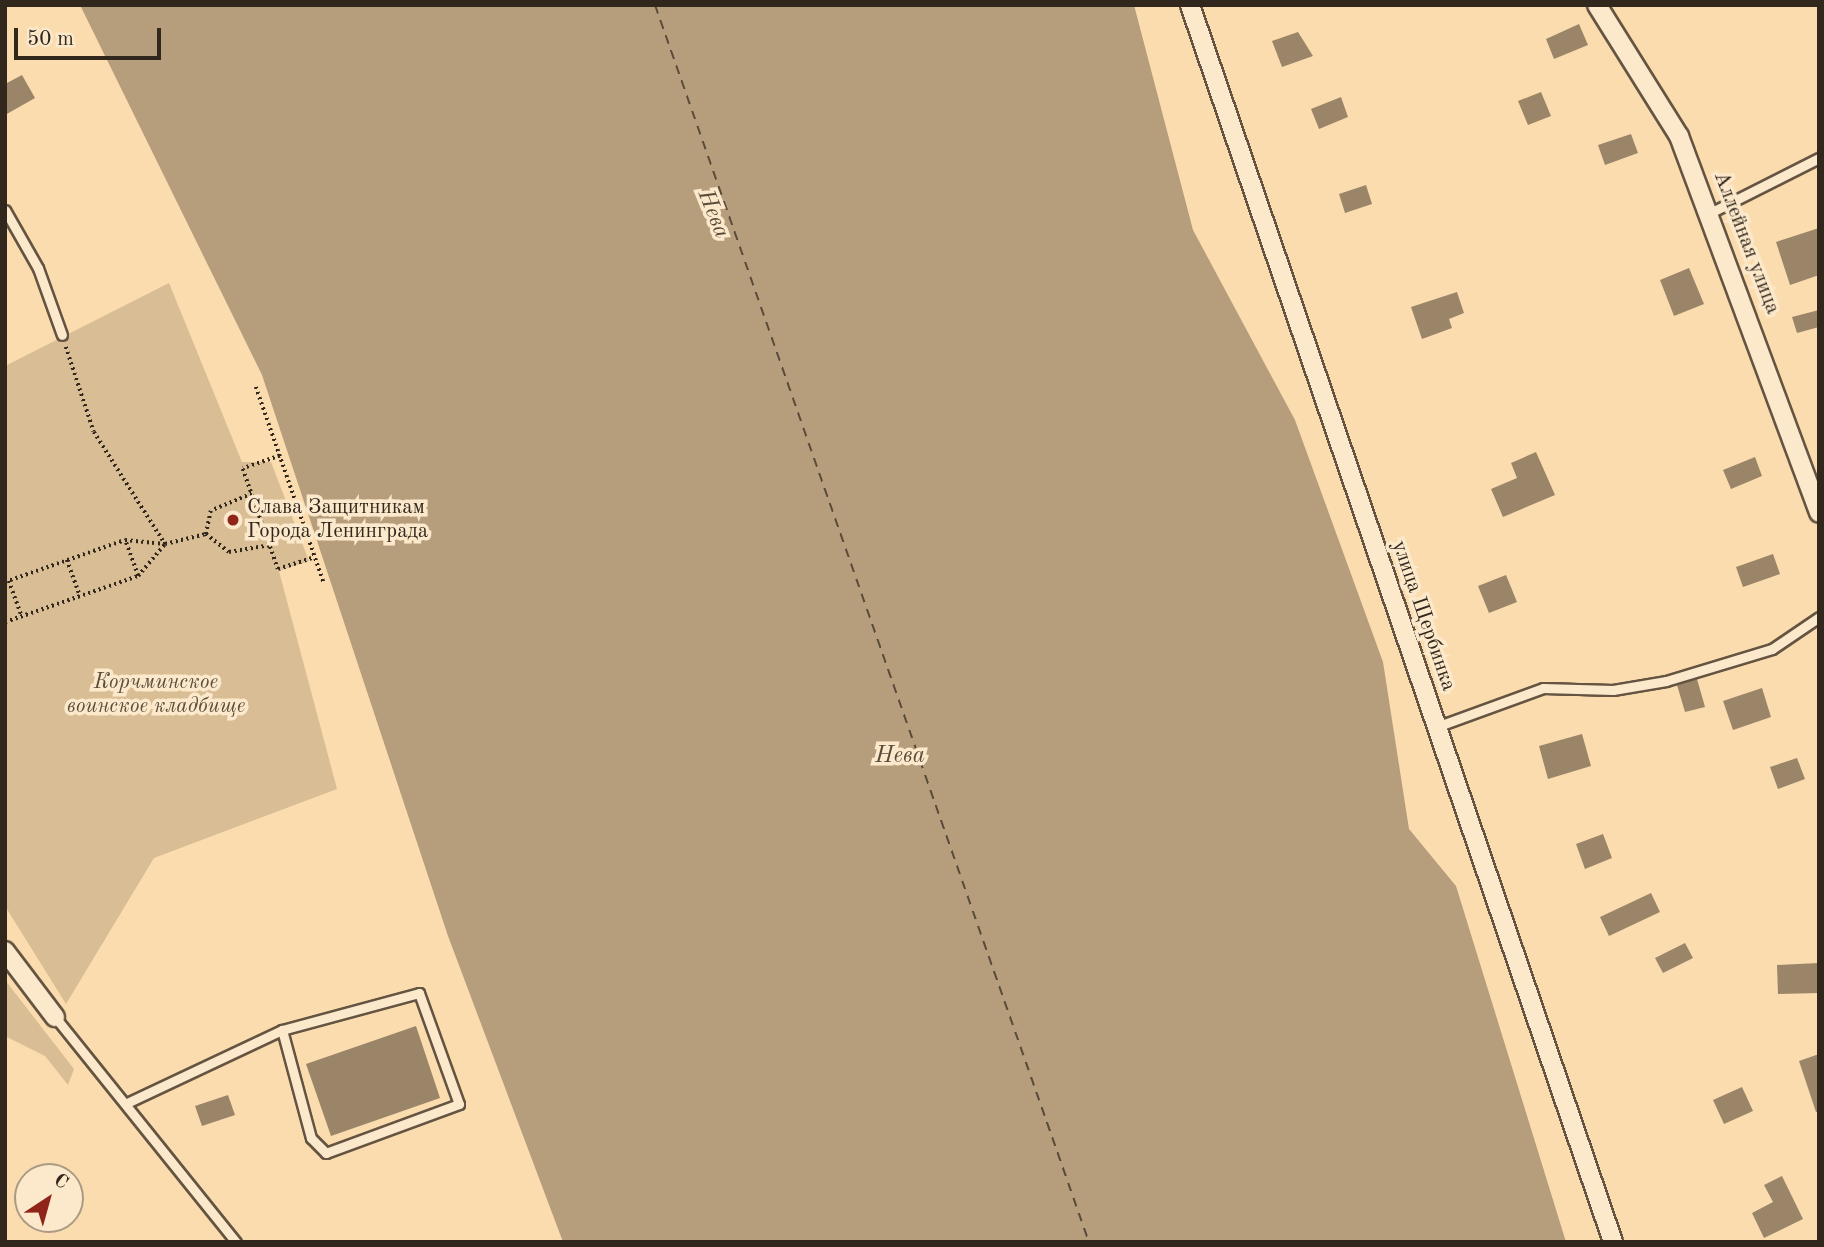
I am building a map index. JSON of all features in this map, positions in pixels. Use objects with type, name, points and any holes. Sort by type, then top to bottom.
[{"type":"street","name":"улица Щербинка","points":[[1190,5],[1613,1242]]},
{"type":"street","name":"Аллейная улица","points":[[1597,5],[1679,136],[1712,212],[1819,513]]},
{"type":"street","points":[[5,951],[55,1017]]},
{"type":"lane","points":[[1712,212],[1819,158]]},
{"type":"lane","points":[[5,210],[38,268],[62,335]]},
{"type":"lane","points":[[1436,727],[1544,688],[1612,690],[1666,681],[1772,649],[1819,617]]},
{"type":"lane","points":[[129,1102],[282,1030],[419,993],[459,1104],[326,1153],[311,1138],[282,1030]]},
{"type":"lane","points":[[55,1017],[129,1102],[236,1242]]},
{"type":"path","points":[[62,335],[94,432],[165,544]]},
{"type":"path","points":[[256,387],[324,583]]},
{"type":"path","points":[[280,456],[243,469],[278,569],[315,557]]},
{"type":"path","points":[[206,534],[211,511],[252,494]]},
{"type":"path","points":[[22,616],[7,581],[125,540],[165,544],[206,534]]},
{"type":"path","points":[[206,534],[229,552],[270,545]]},
{"type":"path","points":[[125,540],[138,576]]},
{"type":"path","points":[[5,622],[138,576],[165,544]]},
{"type":"path","points":[[67,560],[79,596]]},
{"type":"green space","name":"Корчминское воинское кладбище","points":[[169,283],[242,462],[271,462],[309,561],[279,571],[337,789],[154,858],[66,1004],[5,906],[5,366]]},
{"type":"green space","points":[[5,980],[74,1069],[68,1085],[45,1056],[5,1036]]},
{"type":"water","name":"Нева","points":[[80,5],[1134,5],[1193,230],[1295,420],[1383,662],[1409,829],[1456,886],[1566,1242],[563,1242],[448,936],[262,375]]},
{"type":"building","points":[[1579,24],[1588,45],[1554,59],[1546,39]]},
{"type":"building","points":[[1298,32],[1313,56],[1282,67],[1272,41]]},
{"type":"building","points":[[22,75],[35,98],[5,115],[5,84]]},
{"type":"building","points":[[1541,92],[1551,116],[1528,125],[1518,101]]},
{"type":"building","points":[[1341,97],[1348,117],[1319,129],[1311,109]]},
{"type":"building","points":[[1631,134],[1638,153],[1605,165],[1598,145]]},
{"type":"building","points":[[1366,185],[1372,204],[1345,213],[1339,194]]},
{"type":"building","points":[[1819,228],[1819,275],[1790,285],[1776,242]]},
{"type":"building","points":[[1689,268],[1704,304],[1674,316],[1660,280]]},
{"type":"building","points":[[1457,292],[1464,313],[1449,319],[1452,328],[1422,339],[1411,307]]},
{"type":"building","points":[[1819,310],[1819,327],[1797,333],[1792,317]]},
{"type":"building","points":[[1536,452],[1555,495],[1503,517],[1491,489],[1517,478],[1511,463]]},
{"type":"building","points":[[1755,457],[1762,476],[1731,489],[1723,470]]},
{"type":"building","points":[[1773,554],[1780,574],[1743,587],[1736,567]]},
{"type":"building","points":[[1506,575],[1517,602],[1489,613],[1478,586]]},
{"type":"building","points":[[1697,679],[1705,707],[1685,712],[1677,685]]},
{"type":"building","points":[[1762,688],[1771,717],[1733,730],[1723,701]]},
{"type":"building","points":[[1582,734],[1591,766],[1548,779],[1539,746]]},
{"type":"building","points":[[1797,758],[1805,779],[1778,789],[1770,767]]},
{"type":"building","points":[[1603,834],[1612,858],[1585,869],[1576,844]]},
{"type":"building","points":[[1651,893],[1660,912],[1609,936],[1600,917]]},
{"type":"building","points":[[1685,943],[1693,958],[1663,973],[1655,958]]},
{"type":"building","points":[[1819,963],[1819,993],[1778,994],[1777,965]]},
{"type":"building","points":[[416,1026],[440,1098],[331,1136],[306,1064]]},
{"type":"building","points":[[1819,1054],[1819,1112],[1816,1112],[1799,1061]]},
{"type":"building","points":[[1742,1087],[1753,1111],[1724,1124],[1713,1100]]},
{"type":"building","points":[[228,1095],[235,1115],[202,1126],[195,1106]]},
{"type":"building","points":[[1782,1176],[1803,1219],[1764,1238],[1752,1213],[1773,1202],[1764,1185]]},
{"type":"ferry route","points":[[655,5],[1089,1242]]},
{"type":"place","name":"Слава Защитникам Города Ленинграда","points":[[233,520]]}]
